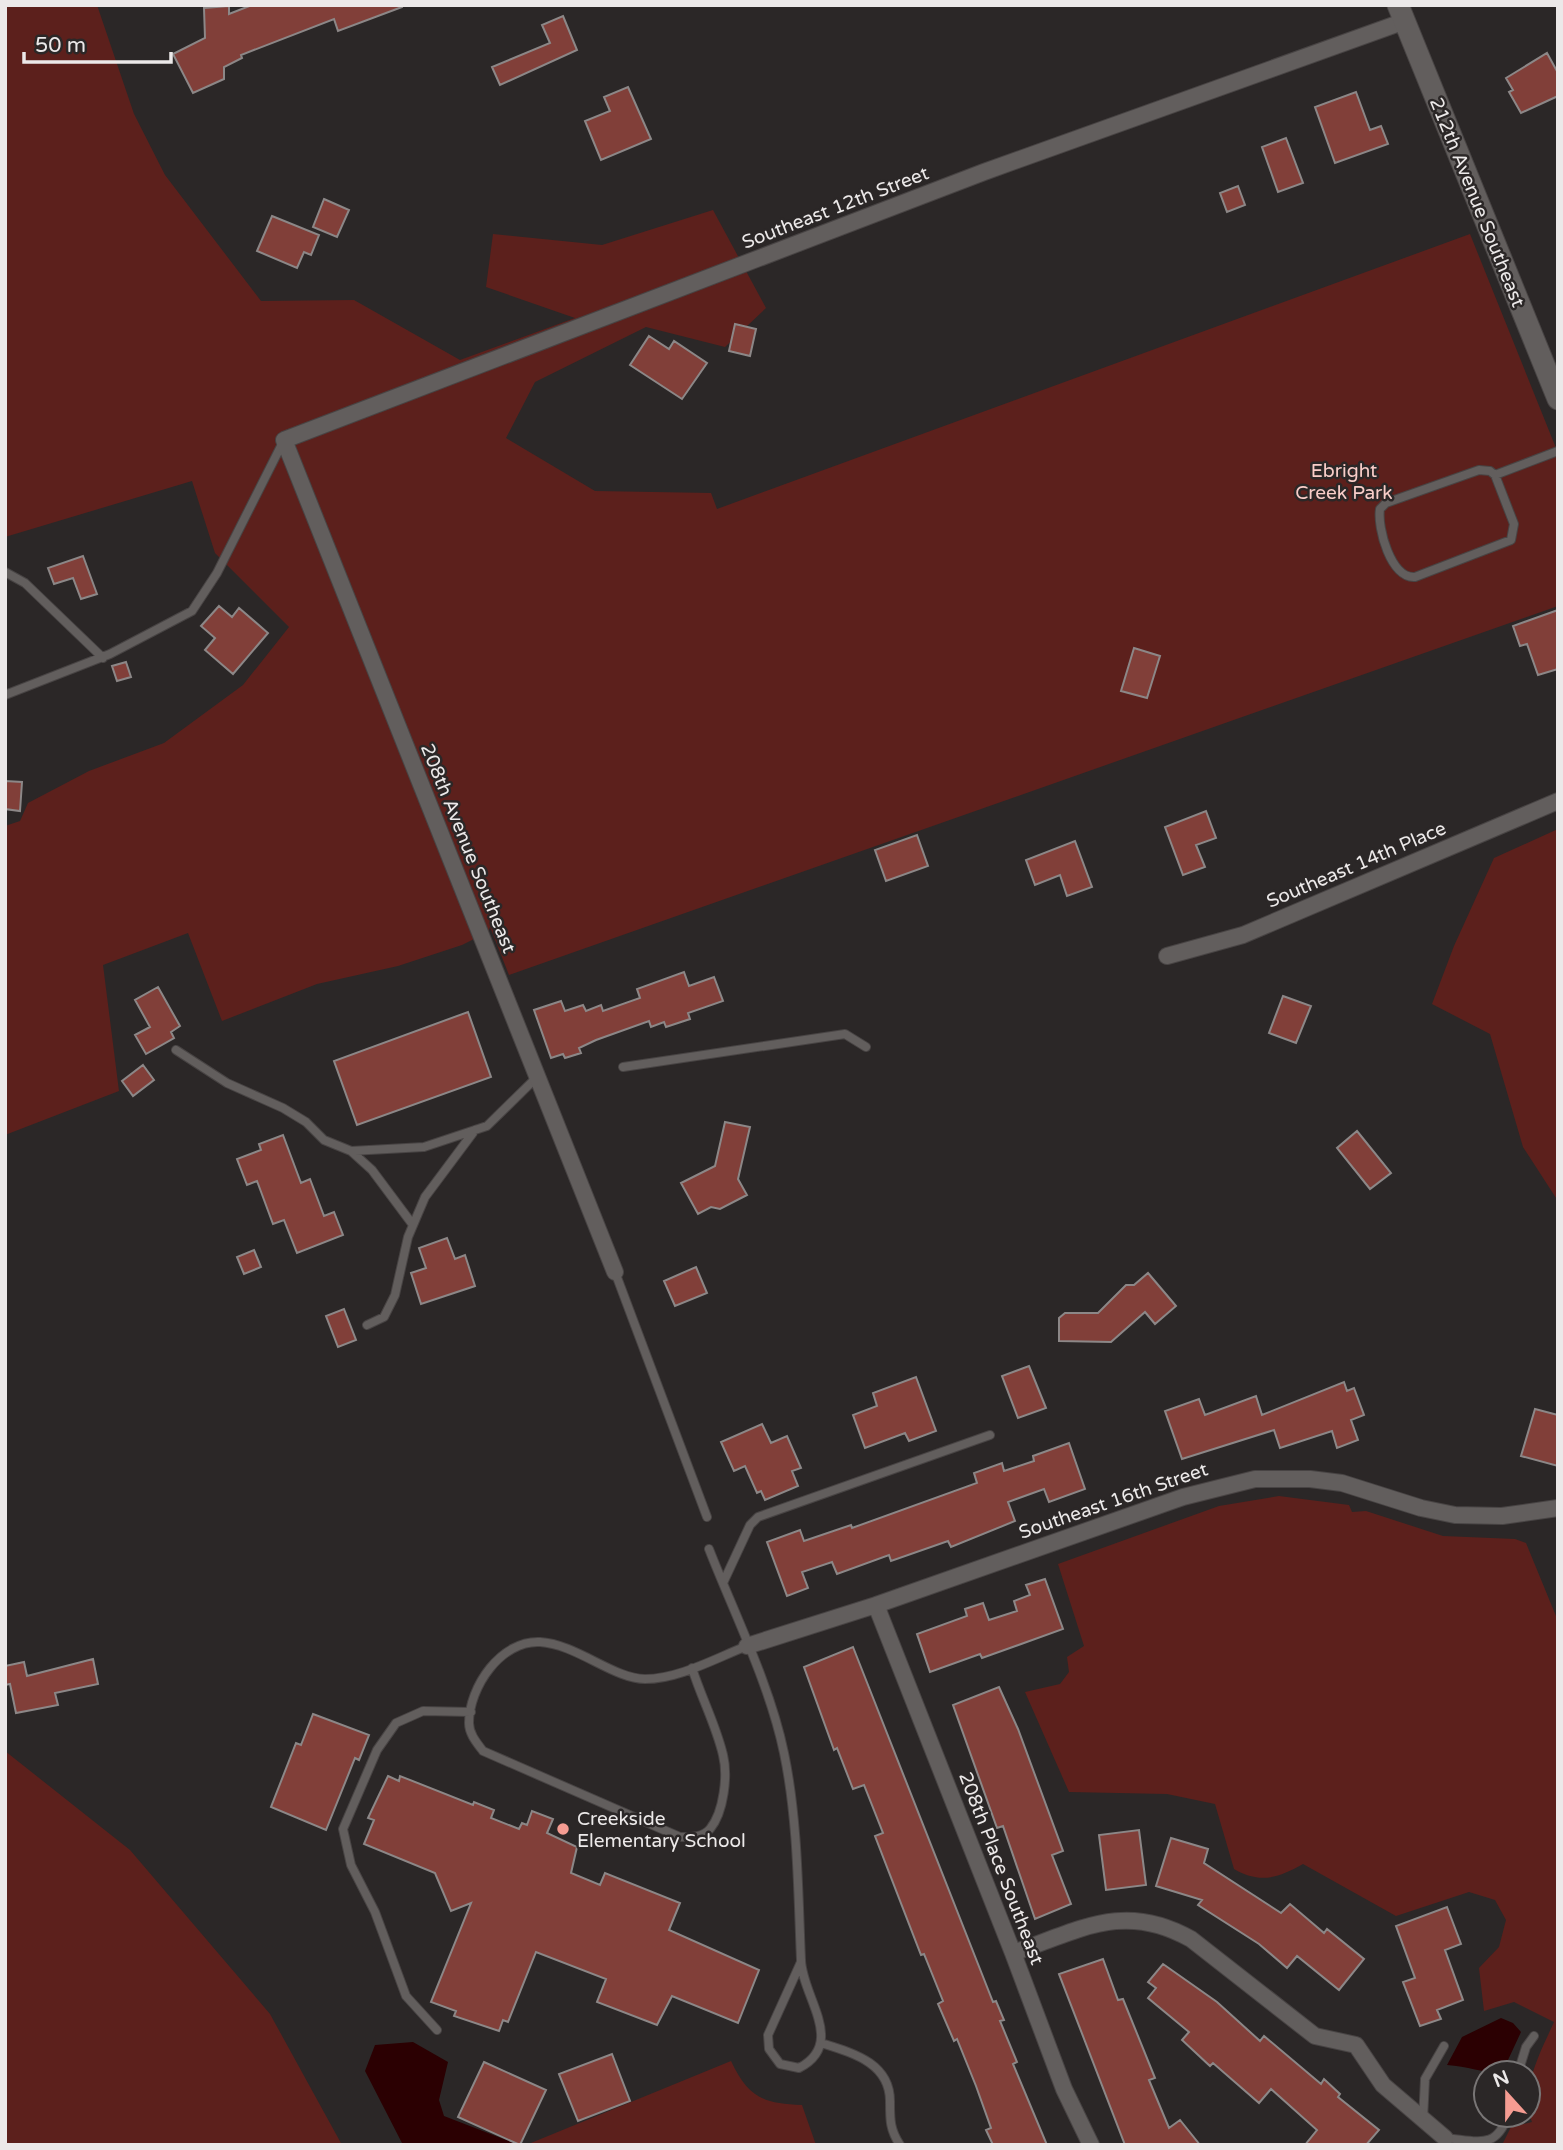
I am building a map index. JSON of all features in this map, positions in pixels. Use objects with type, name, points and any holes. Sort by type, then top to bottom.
[{"type":"street","name":"212th Avenue Southeast","points":[[1401,13],[1558,399]]},
{"type":"street","name":"Southeast 12th Street","points":[[284,440],[1401,13]]},
{"type":"street","name":"208th Avenue Southeast","points":[[284,440],[615,1272]]},
{"type":"street","name":"Southeast 14th Place","points":[[1167,956],[1243,935],[1558,801]]},
{"type":"street","name":"Southeast 16th Street","points":[[747,1646],[876,1605],[1183,1497],[1255,1479],[1310,1479],[1342,1483],[1420,1508],[1455,1515],[1502,1516],[1558,1508]]},
{"type":"street","name":"208th Place Southeast","points":[[876,1605],[1064,2090],[1091,2145]]},
{"type":"street","points":[[1013,1953],[1117,1919],[1156,1923],[1191,1939],[1315,2036],[1356,2045],[1383,2085],[1446,2141]]},
{"type":"lane","points":[[5,695],[103,658],[145,639],[192,611],[217,573],[284,440]]},
{"type":"lane","points":[[1495,475],[1558,451]]},
{"type":"lane","points":[[1479,470],[1490,471],[1495,475],[1514,524],[1511,540],[1415,577],[1400,572],[1379,523],[1380,509],[1386,503],[1479,470]]},
{"type":"lane","points":[[5,572],[25,583],[103,658]]},
{"type":"lane","points":[[623,1068],[845,1034],[866,1046]]},
{"type":"lane","points":[[176,1050],[228,1083],[283,1108],[306,1122],[324,1140],[351,1151],[372,1170],[413,1225]]},
{"type":"lane","points":[[351,1151],[424,1147],[487,1126],[537,1077]]},
{"type":"lane","points":[[367,1325],[384,1317],[395,1295],[413,1225],[425,1197],[475,1130]]},
{"type":"lane","points":[[615,1272],[707,1517]]},
{"type":"lane","points":[[723,1583],[750,1525],[758,1517],[990,1435]]},
{"type":"lane","points":[[709,1549],[767,1694],[784,1752],[792,1807],[801,1962],[818,2018],[821,2043],[813,2060],[799,2068],[780,2064],[769,2049],[768,2035],[775,2012],[801,1962]]},
{"type":"lane","points":[[692,1668],[723,1756],[725,1779],[719,1810],[709,1830],[696,1837],[680,1837],[483,1751],[472,1735],[471,1712],[484,1677],[497,1659],[521,1646],[538,1642],[557,1645],[643,1679],[692,1668],[747,1646]]},
{"type":"lane","points":[[437,2031],[406,1996],[375,1912],[351,1865],[344,1829],[377,1750],[396,1723],[423,1711],[471,1712]]},
{"type":"lane","points":[[1522,2059],[1526,2047],[1534,2036]]},
{"type":"lane","points":[[821,2043],[858,2054],[876,2067],[887,2083],[890,2102],[888,2121],[900,2145]]},
{"type":"lane","points":[[1423,2120],[1424,2079],[1444,2046]]},
{"type":"lane","points":[[1446,2141],[1490,2144],[1498,2139],[1502,2129]]},
{"type":"green space","name":"Ebright Creek Park","points":[[5,5],[97,5],[134,114],[165,175],[261,301],[354,300],[460,360],[575,318],[486,287],[493,234],[602,245],[713,210],[766,308],[725,347],[646,327],[535,382],[506,438],[595,491],[711,493],[717,509],[1470,234],[1558,453],[1558,606],[509,975],[490,927],[488,932],[462,945],[398,966],[317,984],[222,1021],[188,933],[103,965],[119,1091],[5,1135],[5,826],[20,821],[28,803],[89,771],[164,743],[243,685],[289,627],[215,553],[192,481],[5,537]]},
{"type":"green space","points":[[1558,829],[1558,1201],[1523,1147],[1490,1034],[1432,1004],[1454,946],[1494,858]]},
{"type":"green space","points":[[1279,1496],[1349,1505],[1352,1512],[1366,1511],[1443,1536],[1515,1539],[1526,1543],[1558,1621],[1558,2145],[1502,2145],[1510,2129],[1542,2129],[1542,2059],[1538,2059],[1554,2022],[1514,2002],[1484,2011],[1479,1968],[1499,1947],[1506,1920],[1495,1900],[1469,1892],[1396,1916],[1303,1864],[1277,1876],[1261,1878],[1234,1869],[1215,1804],[1167,1794],[1069,1792],[1025,1692],[1060,1684],[1069,1672],[1067,1657],[1084,1646],[1058,1564],[1219,1506]]},
{"type":"green space","points":[[5,1751],[130,1850],[270,2014],[342,2145],[5,2145]]},
{"type":"green space","points":[[731,2061],[744,2083],[758,2096],[777,2103],[802,2105],[816,2145],[526,2145]]},
{"type":"shaded area","points":[[1501,2018],[1513,2023],[1521,2032],[1508,2059],[1472,2059],[1472,2069],[1447,2065],[1462,2037]]},
{"type":"shaded area","points":[[413,2042],[448,2062],[439,2100],[444,2116],[519,2145],[403,2145],[365,2071],[375,2045]]},
{"type":"building","points":[[252,5],[402,7],[338,31],[334,19],[241,55],[242,58],[224,67],[224,79],[193,93],[173,54],[205,38],[204,8],[229,6],[229,14]]},
{"type":"building","points":[[563,16],[577,50],[500,85],[492,67],[550,43],[542,25]]},
{"type":"building","points":[[1547,53],[1558,73],[1558,96],[1521,113],[1509,92],[1513,90],[1506,78]]},
{"type":"building","points":[[628,87],[651,139],[601,160],[585,121],[610,111],[604,97]]},
{"type":"building","points":[[1356,92],[1370,130],[1381,126],[1388,144],[1335,163],[1315,107]]},
{"type":"building","points":[[1286,138],[1303,183],[1278,192],[1262,147]]},
{"type":"building","points":[[1238,186],[1245,205],[1227,212],[1220,193]]},
{"type":"building","points":[[324,199],[349,210],[337,237],[313,227]]},
{"type":"building","points":[[272,216],[319,235],[311,255],[304,252],[297,268],[257,251]]},
{"type":"building","points":[[735,324],[756,329],[750,356],[729,351]]},
{"type":"building","points":[[649,336],[669,349],[674,341],[707,363],[682,399],[630,365]]},
{"type":"building","points":[[83,556],[97,594],[81,599],[73,578],[54,584],[48,568]]},
{"type":"building","points":[[219,606],[232,617],[239,608],[268,633],[233,674],[205,650],[215,638],[201,626]]},
{"type":"building","points":[[1558,610],[1558,669],[1538,675],[1527,644],[1520,646],[1513,626]]},
{"type":"building","points":[[1134,648],[1160,656],[1147,698],[1121,691]]},
{"type":"building","points":[[126,662],[131,677],[117,681],[112,666]]},
{"type":"building","points":[[5,781],[22,782],[20,811],[5,809]]},
{"type":"building","points":[[1206,811],[1216,838],[1196,845],[1205,867],[1183,875],[1165,827]]},
{"type":"building","points":[[917,835],[928,866],[886,881],[875,850]]},
{"type":"building","points":[[1075,841],[1092,887],[1067,896],[1060,875],[1035,885],[1026,860]]},
{"type":"building","points":[[684,972],[689,986],[714,977],[723,1001],[688,1013],[690,1019],[666,1027],[664,1022],[651,1027],[649,1021],[579,1048],[581,1053],[565,1058],[563,1054],[551,1058],[534,1010],[561,1001],[565,1011],[583,1005],[586,1011],[601,1005],[603,1011],[640,998],[637,989]]},
{"type":"building","points":[[158,987],[180,1026],[171,1032],[174,1038],[146,1054],[135,1035],[150,1027],[135,1000]]},
{"type":"building","points":[[1283,996],[1311,1006],[1296,1043],[1269,1033]]},
{"type":"building","points":[[468,1012],[491,1077],[357,1125],[334,1061]]},
{"type":"building","points":[[143,1065],[154,1080],[133,1096],[122,1081]]},
{"type":"building","points":[[725,1122],[750,1127],[738,1179],[747,1195],[720,1209],[711,1207],[698,1214],[681,1183],[715,1166]]},
{"type":"building","points":[[1357,1131],[1391,1173],[1370,1189],[1337,1148]]},
{"type":"building","points":[[283,1135],[301,1183],[310,1179],[324,1216],[334,1212],[343,1235],[297,1253],[284,1220],[273,1224],[257,1181],[247,1185],[237,1159],[261,1150],[259,1144]]},
{"type":"building","points":[[447,1238],[455,1259],[465,1255],[475,1286],[421,1304],[411,1273],[426,1268],[419,1248]]},
{"type":"building","points":[[254,1250],[261,1267],[244,1274],[237,1257]]},
{"type":"building","points":[[696,1267],[707,1293],[675,1306],[664,1281]]},
{"type":"building","points":[[1148,1273],[1176,1306],[1155,1324],[1145,1312],[1111,1342],[1059,1341],[1059,1318],[1065,1313],[1098,1313],[1126,1285],[1134,1285]]},
{"type":"building","points":[[344,1309],[356,1340],[338,1347],[326,1316]]},
{"type":"building","points":[[1029,1366],[1046,1408],[1018,1418],[1002,1376]]},
{"type":"building","points":[[916,1377],[936,1431],[909,1441],[905,1433],[865,1448],[853,1415],[877,1406],[873,1393]]},
{"type":"building","points":[[1344,1382],[1347,1391],[1354,1388],[1364,1415],[1351,1420],[1358,1440],[1337,1448],[1332,1431],[1280,1448],[1274,1430],[1182,1459],[1165,1411],[1199,1399],[1205,1415],[1256,1396],[1262,1415]]},
{"type":"building","points":[[1535,1409],[1558,1415],[1558,1466],[1521,1456]]},
{"type":"building","points":[[762,1424],[771,1443],[787,1436],[801,1468],[792,1471],[798,1486],[765,1500],[761,1491],[757,1493],[745,1466],[734,1471],[721,1442]]},
{"type":"building","points":[[1069,1443],[1085,1489],[1049,1502],[1044,1489],[1008,1502],[1015,1521],[951,1547],[948,1541],[891,1561],[889,1555],[837,1574],[832,1562],[802,1572],[808,1588],[787,1596],[767,1542],[800,1530],[804,1541],[851,1525],[852,1528],[977,1483],[974,1473],[1002,1463],[1004,1471],[1034,1461],[1033,1456]]},
{"type":"building","points":[[1045,1579],[1063,1629],[982,1658],[980,1654],[930,1672],[917,1634],[967,1616],[965,1609],[983,1603],[989,1620],[1017,1611],[1014,1601],[1030,1595],[1026,1585]]},
{"type":"building","points":[[853,1647],[993,2002],[996,2001],[1004,2020],[1000,2021],[1017,2062],[1013,2064],[1047,2145],[993,2145],[986,2130],[991,2128],[976,2086],[957,2039],[954,2041],[938,2004],[943,2001],[924,1954],[921,1955],[875,1836],[883,1833],[864,1785],[853,1789],[837,1748],[834,1750],[804,1667]]},
{"type":"building","points":[[93,1659],[98,1684],[55,1693],[58,1705],[16,1713],[10,1684],[5,1685],[5,1666],[24,1662],[27,1676]]},
{"type":"building","points":[[999,1687],[1018,1729],[1063,1851],[1052,1855],[1071,1904],[1035,1919],[1003,1826],[997,1828],[953,1705]]},
{"type":"building","points":[[313,1714],[369,1735],[359,1760],[355,1758],[326,1830],[271,1807],[296,1743],[301,1745]]},
{"type":"building","points":[[388,1776],[399,1781],[400,1776],[473,1805],[474,1802],[494,1810],[491,1818],[519,1829],[522,1823],[527,1825],[532,1811],[553,1819],[547,1833],[577,1847],[571,1873],[600,1885],[605,1873],[680,1903],[669,1930],[759,1970],[738,2023],[672,1996],[657,2025],[597,2002],[606,1979],[536,1952],[508,2022],[503,2020],[499,2031],[454,2016],[456,2011],[431,2002],[471,1903],[451,1911],[435,1873],[364,1844],[374,1820],[368,1818]]},
{"type":"building","points":[[1139,1830],[1146,1885],[1106,1890],[1099,1835]]},
{"type":"building","points":[[1171,1838],[1208,1849],[1204,1863],[1281,1913],[1290,1904],[1324,1933],[1327,1929],[1364,1959],[1339,1990],[1297,1956],[1287,1968],[1259,1944],[1198,1905],[1202,1900],[1156,1886]]},
{"type":"building","points":[[1447,1907],[1461,1944],[1445,1950],[1463,2000],[1437,2010],[1441,2019],[1420,2026],[1403,1982],[1415,1978],[1396,1926]]},
{"type":"building","points":[[1103,1959],[1118,2000],[1123,1999],[1155,2078],[1149,2080],[1169,2128],[1180,2120],[1200,2145],[1125,2145],[1059,1974]]},
{"type":"building","points":[[1163,1964],[1217,2002],[1260,2041],[1264,2036],[1321,2084],[1324,2079],[1340,2094],[1338,2097],[1379,2130],[1366,2145],[1305,2145],[1317,2130],[1271,2089],[1259,2103],[1213,2063],[1210,2066],[1182,2040],[1189,2032],[1148,1998],[1156,1988],[1148,1982]]},
{"type":"building","points":[[612,2054],[630,2101],[578,2121],[559,2074]]},
{"type":"building","points":[[484,2062],[546,2090],[520,2145],[458,2117]]},
{"type":"place","name":"Creekside Elementary School","points":[[563,1829]]}]
